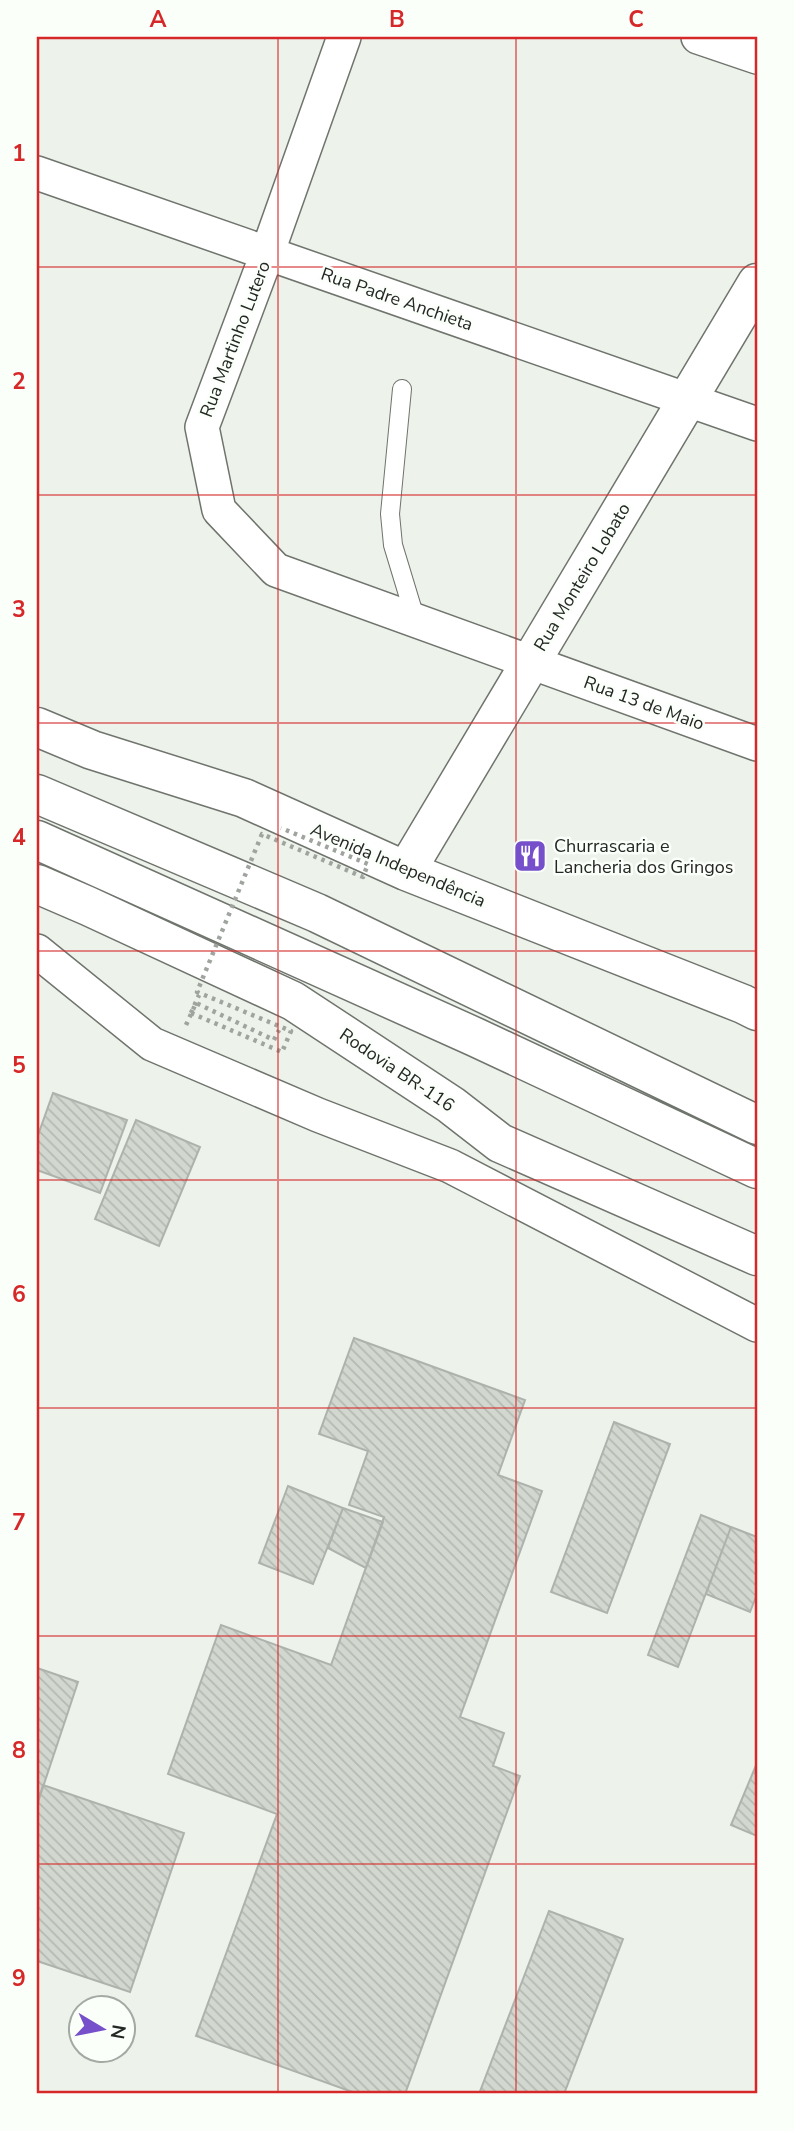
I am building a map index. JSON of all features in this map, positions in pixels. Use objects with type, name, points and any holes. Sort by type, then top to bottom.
[{"type":"main road","name":"Rua Monteiro Lobato","points":[[406,872],[757,283]]},
{"type":"main road","name":"Avenida Independência","points":[[37,727],[92,750],[244,798],[406,872],[757,1011]]},
{"type":"main road","points":[[37,794],[317,913],[757,1125]]},
{"type":"main road","points":[[37,840],[475,1037],[757,1169]]},
{"type":"main road","name":"Rodovia BR-116","points":[[37,884],[293,1001],[451,1105],[500,1143],[757,1256]]},
{"type":"street","name":"Rua Martinho Lutero","points":[[344,37],[202,427],[219,510],[276,570],[531,663]]},
{"type":"street","points":[[698,37],[757,57]]},
{"type":"street","name":"Rua Padre Anchieta","points":[[37,173],[757,424]]},
{"type":"street","name":"Rua 13 de Maio","points":[[531,663],[757,744]]},
{"type":"street","points":[[37,951],[152,1044],[318,1115],[450,1166],[757,1325]]},
{"type":"lane","points":[[402,389],[390,514],[393,544],[416,621]]},
{"type":"path","points":[[203,986],[191,1013],[282,1052],[291,1031],[197,992],[262,834],[363,877],[368,864],[281,828]]},
{"type":"path","points":[[173,1053],[196,1003],[274,1040],[282,1024],[214,992]]},
{"type":"building","points":[[53,1093],[127,1120],[100,1193],[37,1170],[37,1138]]},
{"type":"building","points":[[136,1120],[200,1147],[159,1246],[95,1219]]},
{"type":"building","points":[[354,1338],[525,1400],[498,1475],[542,1491],[460,1717],[504,1733],[493,1766],[520,1776],[405,2094],[358,2094],[196,2036],[277,1814],[168,1774],[221,1625],[331,1665],[384,1517],[349,1505],[368,1451],[319,1434]]},
{"type":"building","points":[[614,1422],[670,1444],[607,1613],[551,1592]]},
{"type":"building","points":[[288,1486],[343,1508],[313,1584],[259,1563]]},
{"type":"building","points":[[343,1508],[383,1522],[366,1568],[328,1548]]},
{"type":"building","points":[[701,1515],[731,1527],[678,1667],[648,1655]]},
{"type":"building","points":[[731,1527],[757,1537],[757,1594],[750,1612],[706,1594]]},
{"type":"building","points":[[37,1668],[78,1682],[37,1805]]},
{"type":"building","points":[[757,1763],[757,1836],[731,1825]]},
{"type":"building","points":[[43,1785],[184,1833],[130,1992],[37,1961],[37,1805]]},
{"type":"building","points":[[549,1911],[623,1939],[564,2094],[479,2094]]},
{"type":"place","name":"Churrascaria e Lancheria dos Gringos","points":[[530,856]]}]
